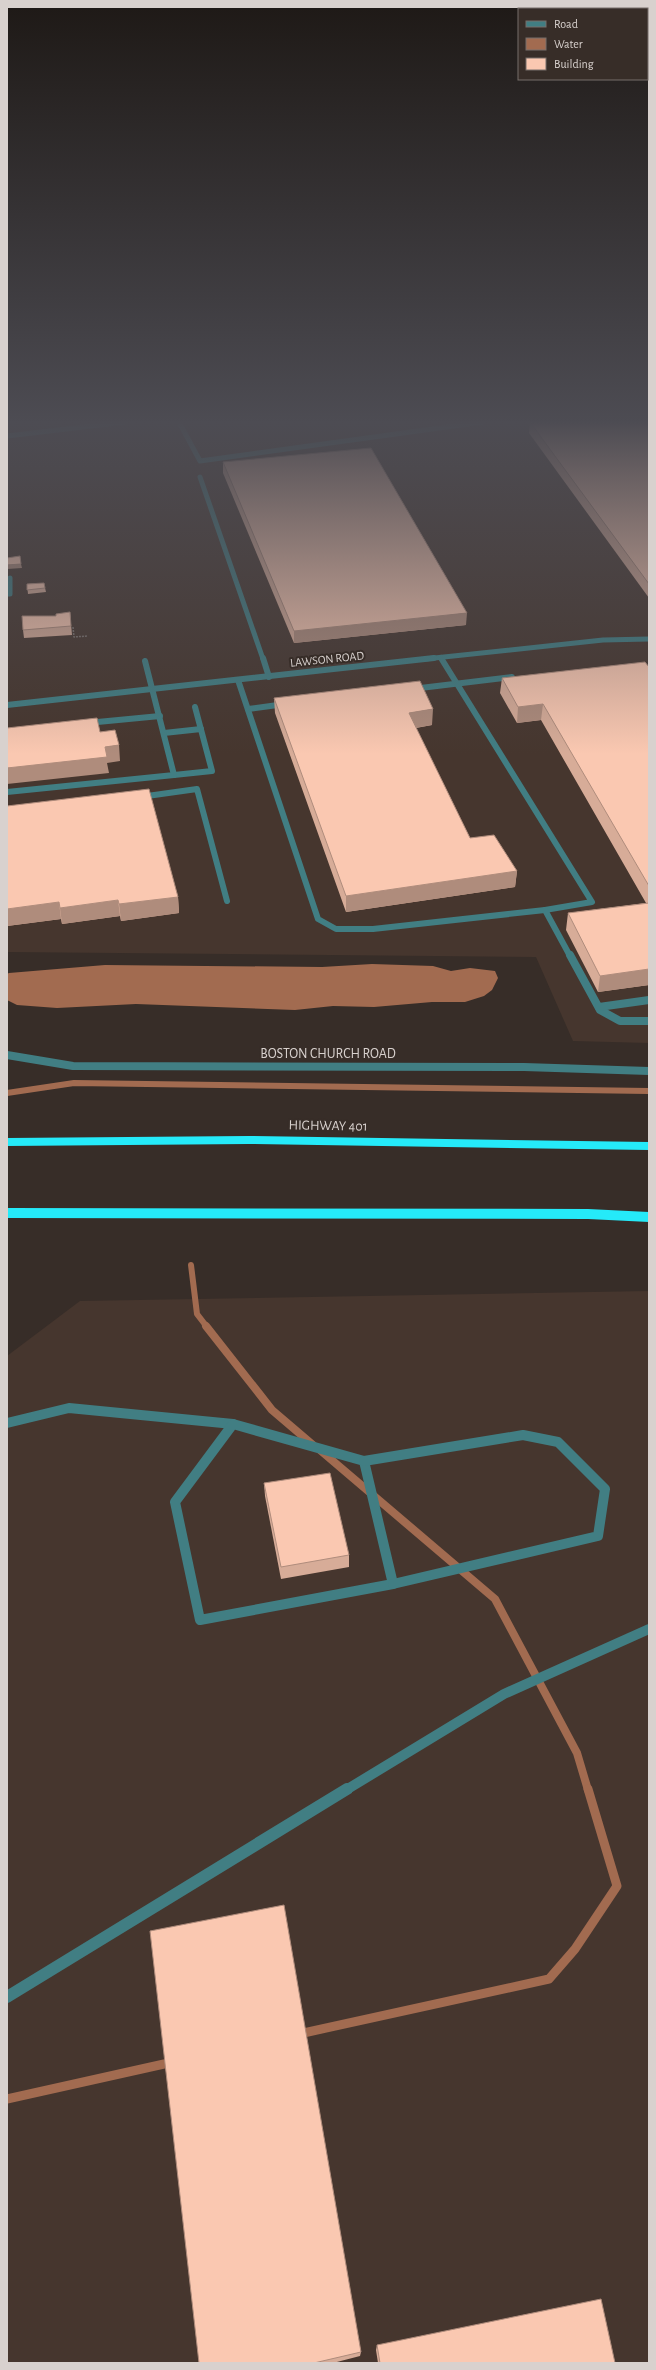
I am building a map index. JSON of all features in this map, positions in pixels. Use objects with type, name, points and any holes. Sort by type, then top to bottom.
[{"type":"highway","name":"HIGHWAY 401","points":[[7,1142],[248,1140],[649,1146]]},
{"type":"highway","points":[[7,1213],[588,1214],[649,1216]]},
{"type":"street","points":[[219,533],[269,676]]},
{"type":"street","points":[[7,594],[10,594],[10,578]]},
{"type":"street","name":"LAWSON ROAD","points":[[7,705],[603,640],[649,639]]},
{"type":"street","points":[[238,680],[318,919],[336,929],[373,929],[546,910],[592,902],[441,658]]},
{"type":"street","points":[[145,661],[154,689],[174,775]]},
{"type":"street","points":[[403,690],[519,677]]},
{"type":"street","points":[[248,709],[295,703]]},
{"type":"street","points":[[7,792],[212,770],[195,707]]},
{"type":"street","points":[[83,724],[160,716]]},
{"type":"street","points":[[164,733],[201,729]]},
{"type":"street","points":[[134,798],[197,790],[227,901]]},
{"type":"street","points":[[546,910],[599,1007],[609,1016],[620,1021],[649,1021]]},
{"type":"street","points":[[599,1007],[649,1000]]},
{"type":"street","name":"BOSTON CHURCH ROAD","points":[[7,1055],[73,1066],[524,1067],[649,1071]]},
{"type":"street","points":[[7,1422],[69,1408],[233,1424],[364,1461],[523,1435],[558,1442],[604,1489],[598,1536],[393,1584],[200,1620],[175,1502],[233,1424]]},
{"type":"street","points":[[364,1461],[393,1584]]},
{"type":"street","points":[[7,1997],[504,1694],[649,1629]]},
{"type":"path","points":[[73,627],[74,637],[86,636]]},
{"type":"shaded area","points":[[7,533],[649,533],[649,1043],[573,1041],[536,957],[7,952]]},
{"type":"shaded area","points":[[649,1291],[649,2363],[7,2363],[7,1356],[80,1301]]},
{"type":"water","points":[[372,964],[433,966],[451,971],[470,968],[495,971],[498,978],[492,990],[484,996],[465,1002],[432,1002],[374,1007],[333,1006],[295,1010],[136,1004],[57,1008],[17,1005],[7,1000],[7,974],[9,973],[105,965],[322,967]]},
{"type":"building","points":[[253,533],[420,533],[467,613],[294,631]]},
{"type":"building","points":[[611,533],[649,533],[649,584]]},
{"type":"building","points":[[20,556],[21,564],[7,565],[7,558]]},
{"type":"building","points":[[44,583],[45,588],[27,590],[27,584]]},
{"type":"building","points":[[70,612],[71,626],[23,630],[22,616],[56,616],[56,614]]},
{"type":"building","points":[[645,662],[649,667],[649,886],[543,704],[518,707],[502,678]]},
{"type":"building","points":[[420,681],[433,709],[409,713],[470,838],[494,835],[517,871],[346,896],[274,698]]},
{"type":"building","points":[[97,718],[100,732],[115,730],[119,745],[105,747],[107,757],[7,768],[7,728]]},
{"type":"building","points":[[149,789],[178,897],[119,904],[118,900],[60,908],[59,902],[7,909],[7,806]]},
{"type":"building","points":[[649,903],[649,969],[600,976],[568,913]]},
{"type":"building","points":[[330,1473],[349,1555],[281,1567],[264,1483]]},
{"type":"building","points":[[284,1905],[361,2352],[314,2363],[199,2363],[150,1931]]},
{"type":"building","points":[[601,2299],[615,2363],[380,2363],[377,2345]]},
{"type":"waterway","points":[[7,1093],[74,1083],[649,1091]]},
{"type":"waterway","points":[[191,1265],[197,1314],[207,1327]]},
{"type":"waterway","points":[[206,1326],[272,1410],[313,1445]]},
{"type":"waterway","points":[[320,1450],[495,1599],[577,1753],[588,1790]]},
{"type":"waterway","points":[[299,2034],[549,1979],[575,1949],[617,1886],[588,1789]]},
{"type":"waterway","points":[[7,2099],[173,2062]]}]
